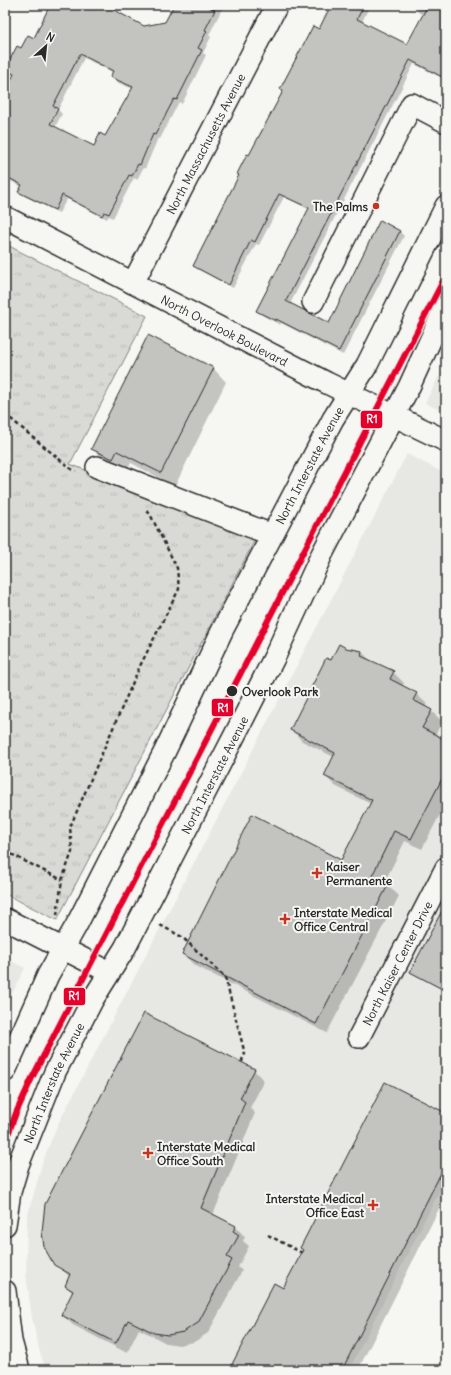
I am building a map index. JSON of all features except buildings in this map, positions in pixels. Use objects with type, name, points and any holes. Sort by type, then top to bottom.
[{"type":"street","name":"North Massachusetts Avenue","points":[[133,283],[277,5]]},
{"type":"street","points":[[313,302],[412,104],[446,122]]},
{"type":"street","name":"North Interstate Avenue","points":[[5,1071],[48,975],[76,926],[164,751],[222,630],[333,419],[367,365],[446,206]]},
{"type":"street","name":"North Overlook Boulevard","points":[[5,217],[349,394],[446,441]]},
{"type":"street","name":"North Interstate Avenue","points":[[5,1225],[10,1192],[14,1178],[32,1128],[55,1072],[93,998],[125,948],[275,656],[322,554],[409,386],[446,306]]},
{"type":"street","points":[[87,469],[272,535]]},
{"type":"street","name":"North Kaiser Center Drive","points":[[359,1037],[446,868]]},
{"type":"street","points":[[5,919],[109,972]]},
{"type":"street","points":[[5,1291],[11,1341],[19,1370]]},
{"type":"path","points":[[5,414],[71,469],[87,469]]},
{"type":"path","points":[[56,916],[62,880],[72,852],[70,827],[140,666],[179,589],[177,568],[150,514],[145,509]]},
{"type":"path","points":[[5,851],[62,880]]},
{"type":"path","points":[[182,937],[225,977],[245,1054],[242,1060],[244,1064]]},
{"type":"path","points":[[268,1235],[304,1254]]},
{"type":"shaded area","points":[[446,363],[446,413],[425,403]]},
{"type":"shaded area","name":"Kaiser Permanente","points":[[407,454],[446,474],[446,1178],[349,1370],[46,1370],[39,1349],[32,1318],[26,1274],[27,1218],[43,1161],[57,1126]]},
{"type":"shaded area","points":[[5,958],[25,968],[5,1007]]},
{"type":"green space","points":[[5,244],[147,316],[70,464],[256,538],[57,920],[5,894]]},
{"type":"transit line","name":"R1","points":[[5,1143],[16,1113],[32,1078],[446,275]]},
{"type":"place","name":"The Palms","points":[[376,206]]},
{"type":"place","name":"Overlook Park","points":[[232,691]]},
{"type":"place","name":"Kaiser Permanente","points":[[317,873]]},
{"type":"place","name":"Interstate Medical Office Central","points":[[285,919]]},
{"type":"place","name":"Interstate Medical Office South","points":[[148,1153]]},
{"type":"place","name":"Interstate Medical Office East","points":[[373,1205]]}]
